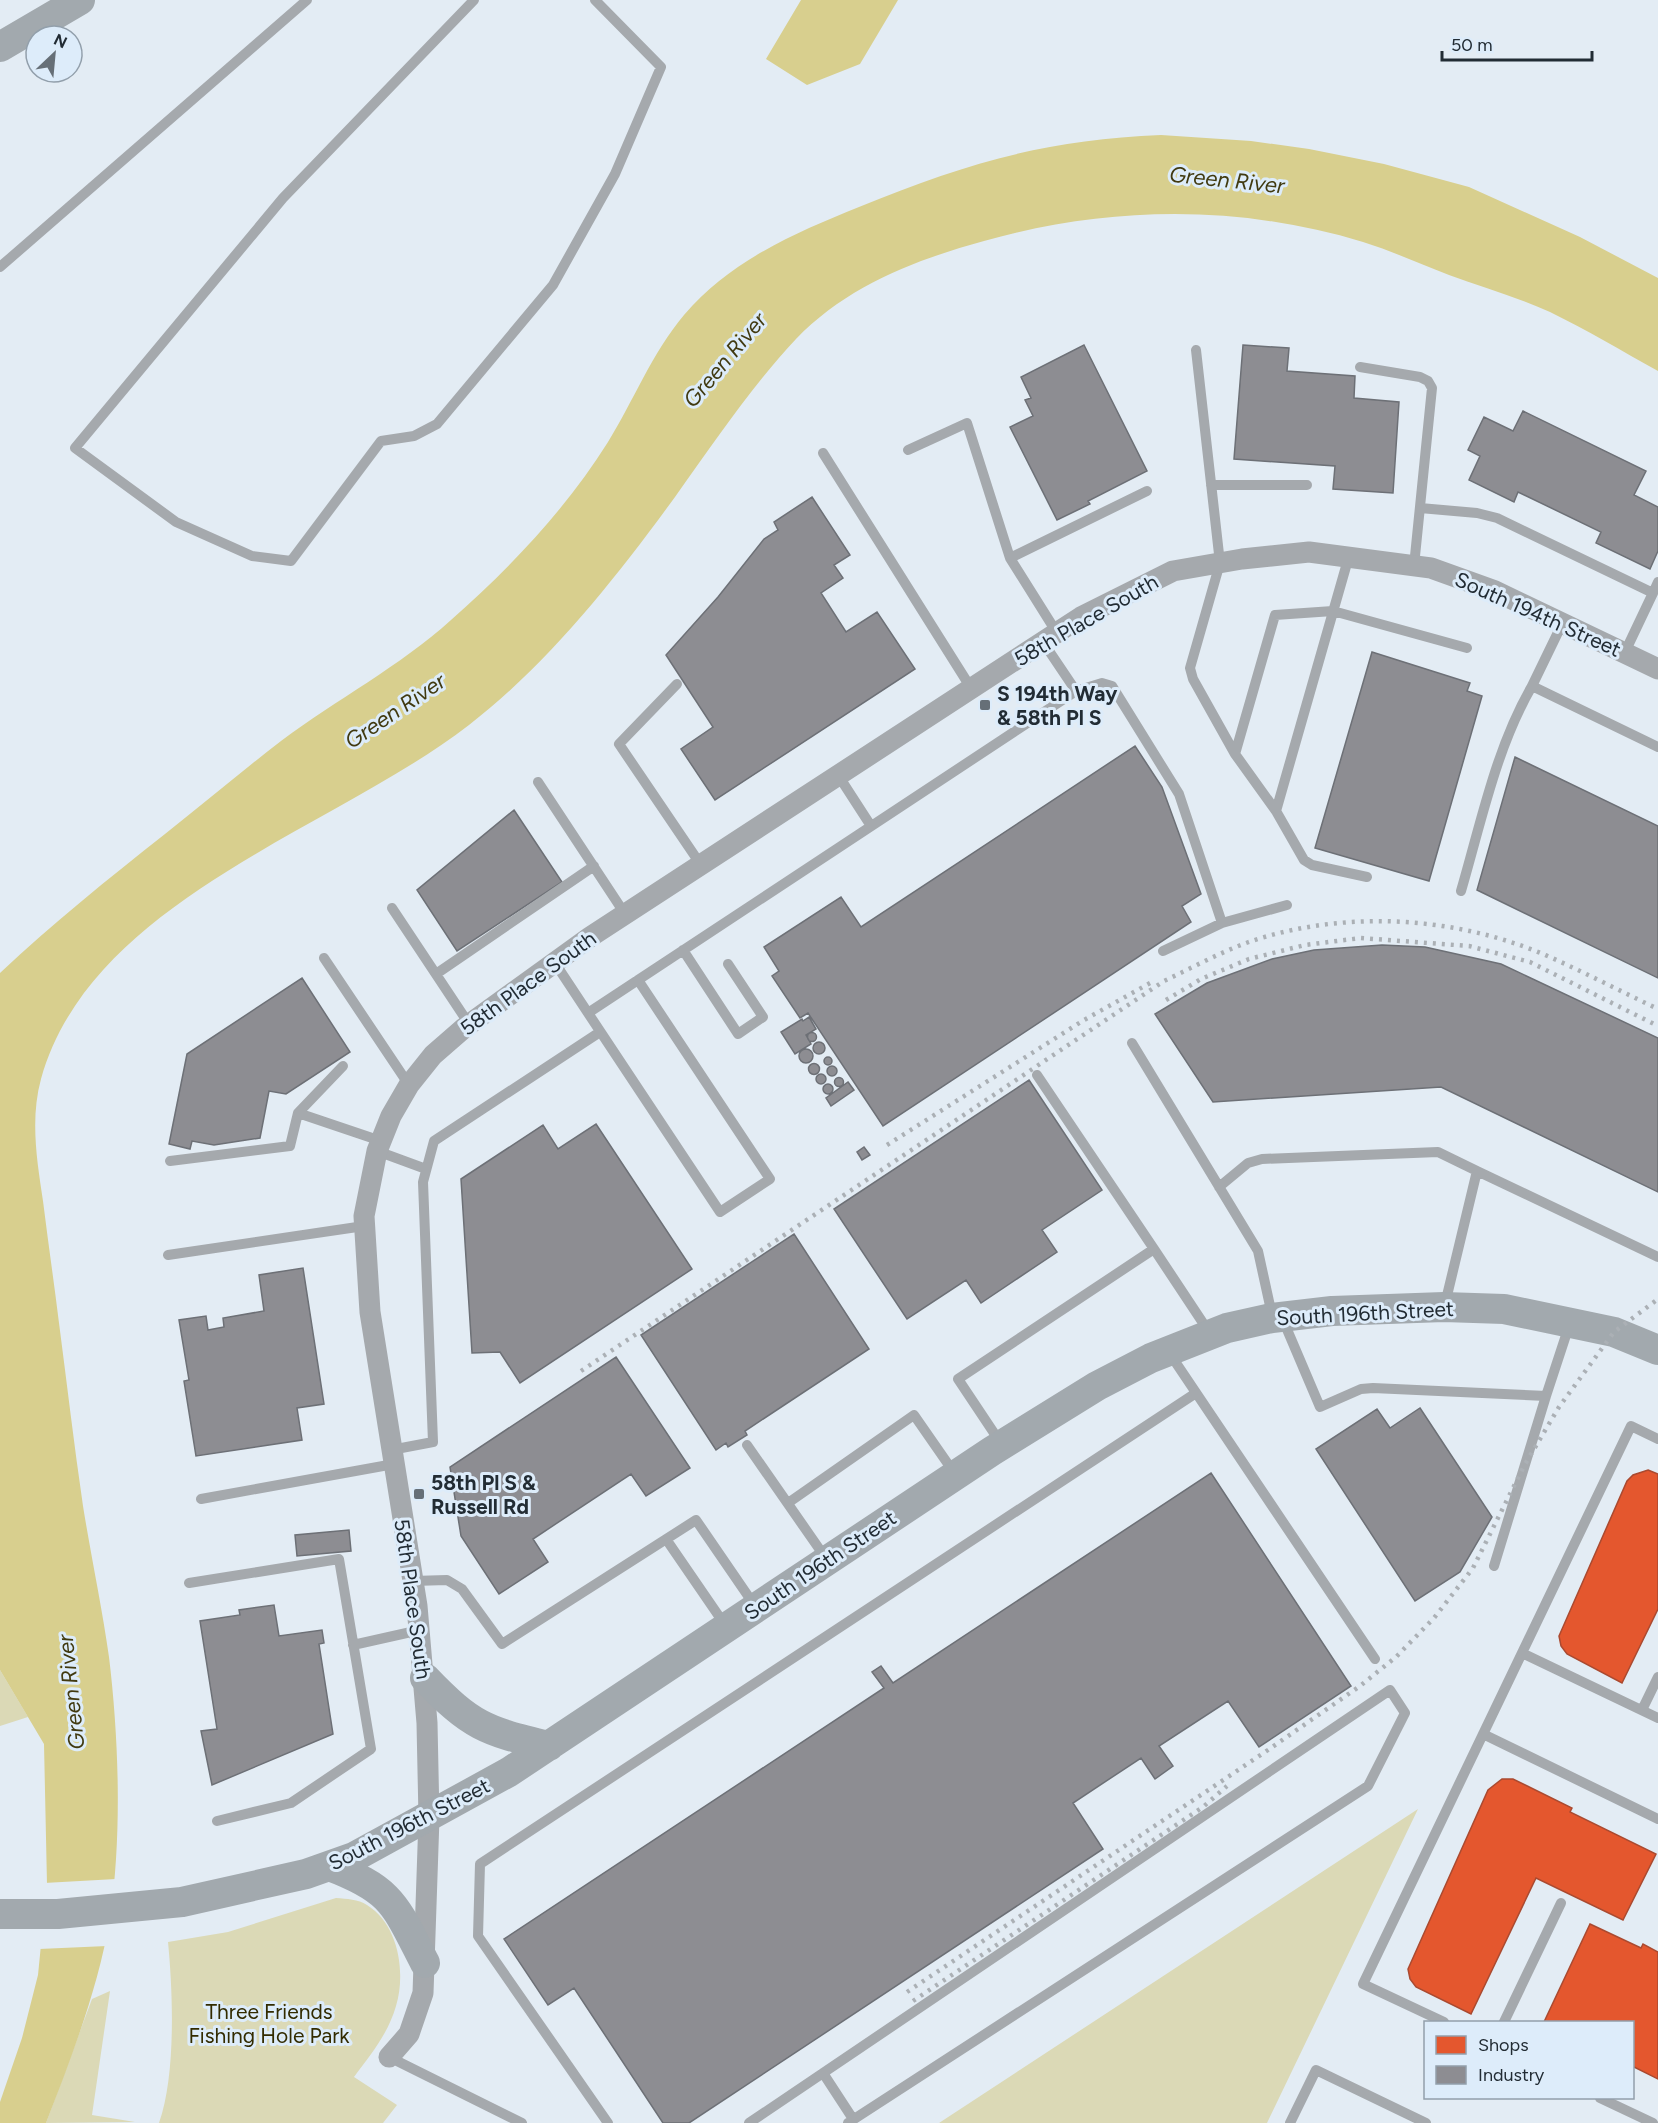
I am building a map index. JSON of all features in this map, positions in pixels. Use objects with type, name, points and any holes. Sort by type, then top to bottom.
[{"type":"main road","points":[[0,47],[80,0]]},
{"type":"main road","name":"South 196th Street","points":[[0,1914],[58,1914],[182,1902],[253,1887],[354,1857],[429,1818],[509,1772],[956,1475],[1097,1386],[1168,1351],[1227,1328],[1277,1317],[1332,1311],[1444,1307],[1504,1309],[1614,1332],[1658,1350]]},
{"type":"main road","points":[[425,1678],[456,1711],[478,1725],[500,1734],[549,1746]]},
{"type":"main road","points":[[329,1866],[372,1884],[384,1893],[396,1908],[425,1963]]},
{"type":"street","name":"58th Place South","points":[[389,2057],[409,2034],[418,2013],[425,1963],[429,1818],[425,1678],[413,1581],[370,1312],[364,1227],[368,1186],[379,1146],[409,1085],[433,1055],[469,1024],[625,914],[1050,637],[1173,571],[1310,552]]},
{"type":"street","name":"South 194th Street","points":[[1310,552],[1431,568],[1496,591],[1658,669]]},
{"type":"lane","points":[[0,267],[307,0]]},
{"type":"lane","points":[[474,0],[283,198],[75,448],[176,522],[252,556],[291,561],[381,441],[414,436],[437,424],[553,285],[615,174],[662,67],[595,0]]},
{"type":"lane","points":[[1196,350],[1220,563],[1190,668],[1193,679],[1235,754],[1276,812],[1304,860],[1312,865],[1367,877]]},
{"type":"lane","points":[[1360,367],[1420,377],[1428,381],[1432,388],[1414,566]]},
{"type":"lane","points":[[908,450],[967,423],[1010,558],[1076,691]]},
{"type":"lane","points":[[823,453],[971,688]]},
{"type":"lane","points":[[1211,485],[1307,485]]},
{"type":"lane","points":[[1010,558],[1147,491]]},
{"type":"lane","points":[[1420,508],[1477,513],[1510,523],[1653,593]]},
{"type":"lane","points":[[1276,812],[1349,556]]},
{"type":"lane","points":[[1625,652],[1658,582]]},
{"type":"lane","points":[[1235,754],[1275,615],[1333,611],[1467,648]]},
{"type":"lane","points":[[1461,891],[1506,741],[1518,709],[1532,686],[1563,622]]},
{"type":"lane","points":[[588,1013],[1076,691],[1102,683],[1112,686],[1179,795],[1222,923]]},
{"type":"lane","points":[[677,684],[619,744],[701,865]]},
{"type":"lane","points":[[1532,686],[1658,747]]},
{"type":"lane","points":[[838,776],[871,826]]},
{"type":"lane","points":[[538,782],[625,914]]},
{"type":"lane","points":[[436,974],[594,866]]},
{"type":"lane","points":[[1163,951],[1222,923],[1287,905]]},
{"type":"lane","points":[[393,908],[469,1024]]},
{"type":"lane","points":[[683,950],[738,1034],[763,1017],[728,964]]},
{"type":"lane","points":[[324,958],[409,1085]]},
{"type":"lane","points":[[555,963],[720,1212],[770,1179],[638,980]]},
{"type":"lane","points":[[201,1498],[393,1457],[434,1442],[423,1182],[434,1141],[600,1032]]},
{"type":"lane","points":[[1132,1043],[1258,1251],[1277,1317],[1320,1407],[1361,1389],[1373,1388],[1546,1396]]},
{"type":"lane","points":[[170,1161],[290,1146],[298,1113],[343,1066]]},
{"type":"lane","points":[[1037,1075],[1211,1335]]},
{"type":"lane","points":[[298,1113],[379,1146],[426,1169]]},
{"type":"lane","points":[[1219,1187],[1248,1164],[1262,1159],[1438,1152],[1658,1257]]},
{"type":"lane","points":[[1444,1307],[1476,1171]]},
{"type":"lane","points":[[168,1255],[364,1227]]},
{"type":"lane","points":[[1002,1445],[958,1379],[1154,1249]]},
{"type":"lane","points":[[1494,1566],[1570,1321]]},
{"type":"lane","points":[[1168,1351],[1375,1659]]},
{"type":"lane","points":[[608,2123],[478,1936],[480,1864],[1196,1393]]},
{"type":"lane","points":[[788,1503],[914,1416],[956,1475]]},
{"type":"lane","points":[[1442,2021],[1363,1984],[1631,1426],[1658,1439]]},
{"type":"lane","points":[[747,1444],[828,1560]]},
{"type":"lane","points":[[413,1581],[454,1582],[462,1589],[502,1644],[696,1520],[756,1608]]},
{"type":"lane","points":[[666,1539],[727,1628]]},
{"type":"lane","points":[[189,1583],[339,1559],[371,1749],[291,1803],[217,1821]]},
{"type":"lane","points":[[353,1645],[420,1630]]},
{"type":"lane","points":[[1522,1653],[1658,1718]]},
{"type":"lane","points":[[1642,1710],[1658,1677]]},
{"type":"lane","points":[[752,2122],[823,2073],[1390,1690],[1405,1713],[1368,1786],[851,2121],[823,2073]]},
{"type":"lane","points":[[1483,1734],[1658,1819]]},
{"type":"lane","points":[[1504,2021],[1561,1903]]},
{"type":"lane","points":[[389,2057],[522,2123]]},
{"type":"lane","points":[[1290,2123],[1316,2070],[1426,2123]]},
{"type":"lane","points":[[1604,2099],[1653,2123]]},
{"type":"green space","points":[[0,1670],[28,1717],[0,1726]]},
{"type":"green space","points":[[1418,1809],[1267,2123],[939,2123]]},
{"type":"green space","name":"Three Friends Fishing Hole Park","points":[[336,1898],[360,1902],[378,1914],[393,1937],[400,1965],[399,1993],[393,2016],[378,2043],[354,2077],[397,2105],[383,2123],[159,2123],[171,2058],[172,2009],[168,1942],[228,1932]]},
{"type":"green space","points":[[110,1991],[92,2115],[135,2122],[46,2123],[92,1999]]},
{"type":"water","points":[[801,0],[898,0],[860,64],[807,85],[766,59]]},
{"type":"water","name":"Green River","points":[[1161,135],[1251,141],[1309,149],[1384,164],[1469,187],[1580,237],[1658,278],[1658,371],[1591,333],[1525,302],[1363,242],[1269,221],[1174,214],[1078,221],[1031,229],[984,241],[908,266],[883,277],[837,304],[816,320],[779,357],[605,589],[554,647],[499,700],[469,725],[414,763],[288,835],[163,915],[110,962],[68,1016],[41,1079],[35,1125],[39,1171],[86,1525],[109,1657],[118,1788],[114,1887],[99,1971],[75,2047],[46,2123],[0,2123],[0,2102],[22,2038],[38,1975],[47,1884],[44,1744],[0,1670],[0,973],[81,902],[252,764],[302,726],[410,653],[495,580],[536,537],[574,491],[608,442],[662,345],[684,315],[722,279],[765,250],[811,227],[898,191],[971,166],[1043,148],[1080,142]]},
{"type":"pier","points":[[116,1879],[107,1946],[39,1949],[44,1883]]},
{"type":"building: Shops","points":[[1648,1470],[1658,1474],[1658,1609],[1622,1683],[1567,1654],[1561,1646],[1559,1636],[1627,1481],[1633,1475]]},
{"type":"building: Shops","points":[[1502,1779],[1513,1779],[1572,1808],[1570,1812],[1656,1854],[1623,1920],[1536,1878],[1471,2014],[1416,1987],[1410,1979],[1408,1969],[1488,1790]]},
{"type":"building: Shops","points":[[1590,1924],[1641,1948],[1643,1944],[1658,1952],[1658,2079],[1634,2067],[1634,2021],[1544,2021]]},
{"type":"building: Industry","points":[[1084,345],[1147,471],[1088,501],[1090,504],[1057,520],[1010,427],[1033,416],[1025,400],[1031,398],[1021,377]]},
{"type":"building: Industry","points":[[1243,345],[1289,348],[1287,371],[1355,376],[1354,398],[1399,402],[1393,493],[1333,489],[1335,466],[1234,459]]},
{"type":"building: Industry","points":[[1523,411],[1646,471],[1634,495],[1658,507],[1658,551],[1650,569],[1596,543],[1601,532],[1518,492],[1514,502],[1469,480],[1480,456],[1468,450],[1484,417],[1513,431]]},
{"type":"building: Industry","points":[[812,497],[850,555],[834,565],[843,578],[821,593],[846,632],[877,612],[915,669],[715,800],[681,749],[713,727],[666,655],[718,597],[764,539],[778,530],[774,522]]},
{"type":"building: Industry","points":[[1372,652],[1470,683],[1467,691],[1482,696],[1429,881],[1315,848]]},
{"type":"building: Industry","points":[[1135,746],[1162,787],[1201,894],[1182,906],[1191,922],[883,1126],[808,1013],[800,1018],[772,976],[779,971],[764,947],[841,897],[861,927]]},
{"type":"building: Industry","points":[[1515,757],[1658,826],[1658,978],[1477,890]]},
{"type":"building: Industry","points":[[514,810],[562,882],[457,951],[417,890]]},
{"type":"building: Industry","points":[[1382,945],[1425,947],[1501,964],[1658,1038],[1658,1192],[1441,1087],[1213,1102],[1155,1014],[1207,983],[1272,959],[1314,950]]},
{"type":"building: Industry","points":[[302,978],[350,1052],[286,1094],[269,1091],[260,1138],[214,1145],[192,1141],[190,1149],[169,1144],[187,1054]]},
{"type":"building: Industry","points":[[809,1017],[816,1029],[806,1035],[811,1044],[795,1054],[781,1032]]},
{"type":"building: Industry","points":[[812,1033],[816,1037],[812,1041],[808,1037]]},
{"type":"building: Industry","points":[[821,1042],[825,1048],[821,1054],[817,1054],[813,1046]]},
{"type":"building: Industry","points":[[806,1049],[811,1051],[813,1056],[811,1061],[806,1063],[801,1061],[799,1056],[801,1051]]},
{"type":"building: Industry","points":[[828,1057],[832,1061],[828,1065],[824,1061]]},
{"type":"building: Industry","points":[[814,1063],[820,1069],[814,1075],[808,1069]]},
{"type":"building: Industry","points":[[832,1066],[837,1071],[832,1076],[827,1071]]},
{"type":"building: Industry","points":[[821,1074],[825,1075],[825,1083],[821,1084],[817,1083],[816,1079],[817,1075]]},
{"type":"building: Industry","points":[[839,1077],[844,1082],[839,1087],[834,1082]]},
{"type":"building: Industry","points":[[1029,1080],[1102,1190],[1042,1230],[1057,1252],[981,1303],[966,1280],[907,1319],[834,1209]]},
{"type":"building: Industry","points":[[848,1082],[854,1090],[831,1106],[826,1098]]},
{"type":"building: Industry","points":[[828,1084],[832,1085],[832,1093],[828,1094],[824,1093],[823,1089],[824,1085]]},
{"type":"building: Industry","points":[[596,1124],[692,1269],[520,1383],[500,1352],[472,1353],[461,1179],[543,1125],[558,1149]]},
{"type":"building: Industry","points":[[864,1147],[870,1155],[862,1160],[857,1152]]},
{"type":"building: Industry","points":[[794,1234],[869,1349],[745,1431],[747,1435],[728,1447],[726,1443],[716,1450],[641,1335]]},
{"type":"building: Industry","points":[[303,1268],[324,1404],[297,1408],[302,1440],[196,1456],[184,1381],[189,1380],[179,1320],[206,1316],[208,1330],[224,1327],[223,1318],[264,1311],[259,1275]]},
{"type":"building: Industry","points":[[616,1357],[690,1468],[646,1496],[631,1474],[533,1539],[548,1562],[499,1594],[461,1536],[450,1467]]},
{"type":"building: Industry","points":[[1420,1408],[1492,1517],[1460,1572],[1415,1601],[1316,1449],[1377,1409],[1390,1428]]},
{"type":"building: Industry","points":[[1211,1473],[1351,1686],[1259,1747],[1228,1701],[1159,1746],[1173,1766],[1155,1779],[1141,1758],[1073,1803],[1103,1849],[689,2123],[663,2123],[574,1988],[548,2005],[504,1939],[884,1688],[872,1672],[881,1666],[893,1683]]},
{"type":"building: Industry","points":[[349,1530],[351,1551],[297,1556],[295,1535]]},
{"type":"building: Industry","points":[[274,1605],[279,1636],[322,1630],[324,1643],[319,1644],[333,1734],[212,1785],[201,1731],[217,1729],[200,1621],[240,1615],[239,1610]]},
{"type":"railway","points":[[581,1371],[1164,981],[1254,940],[1302,928],[1336,923],[1407,922],[1442,926],[1476,932],[1543,954],[1658,1009]]},
{"type":"railway","points":[[1166,1000],[1201,979],[1249,959],[1305,945],[1361,938],[1469,946],[1530,962],[1658,1026]]},
{"type":"railway","points":[[887,1145],[1084,1020],[1150,983]]},
{"type":"railway","points":[[907,1992],[1268,1750],[1360,1686],[1396,1657],[1434,1618],[1473,1568],[1524,1466],[1559,1407],[1614,1332],[1658,1299]]},
{"type":"railway","points":[[913,2001],[1203,1807],[1227,1786]]},
{"type":"place","name":"S 194th Way & 58th Pl S","points":[[985,705]]},
{"type":"place","name":"58th Pl S & Russell Rd","points":[[419,1494]]}]
